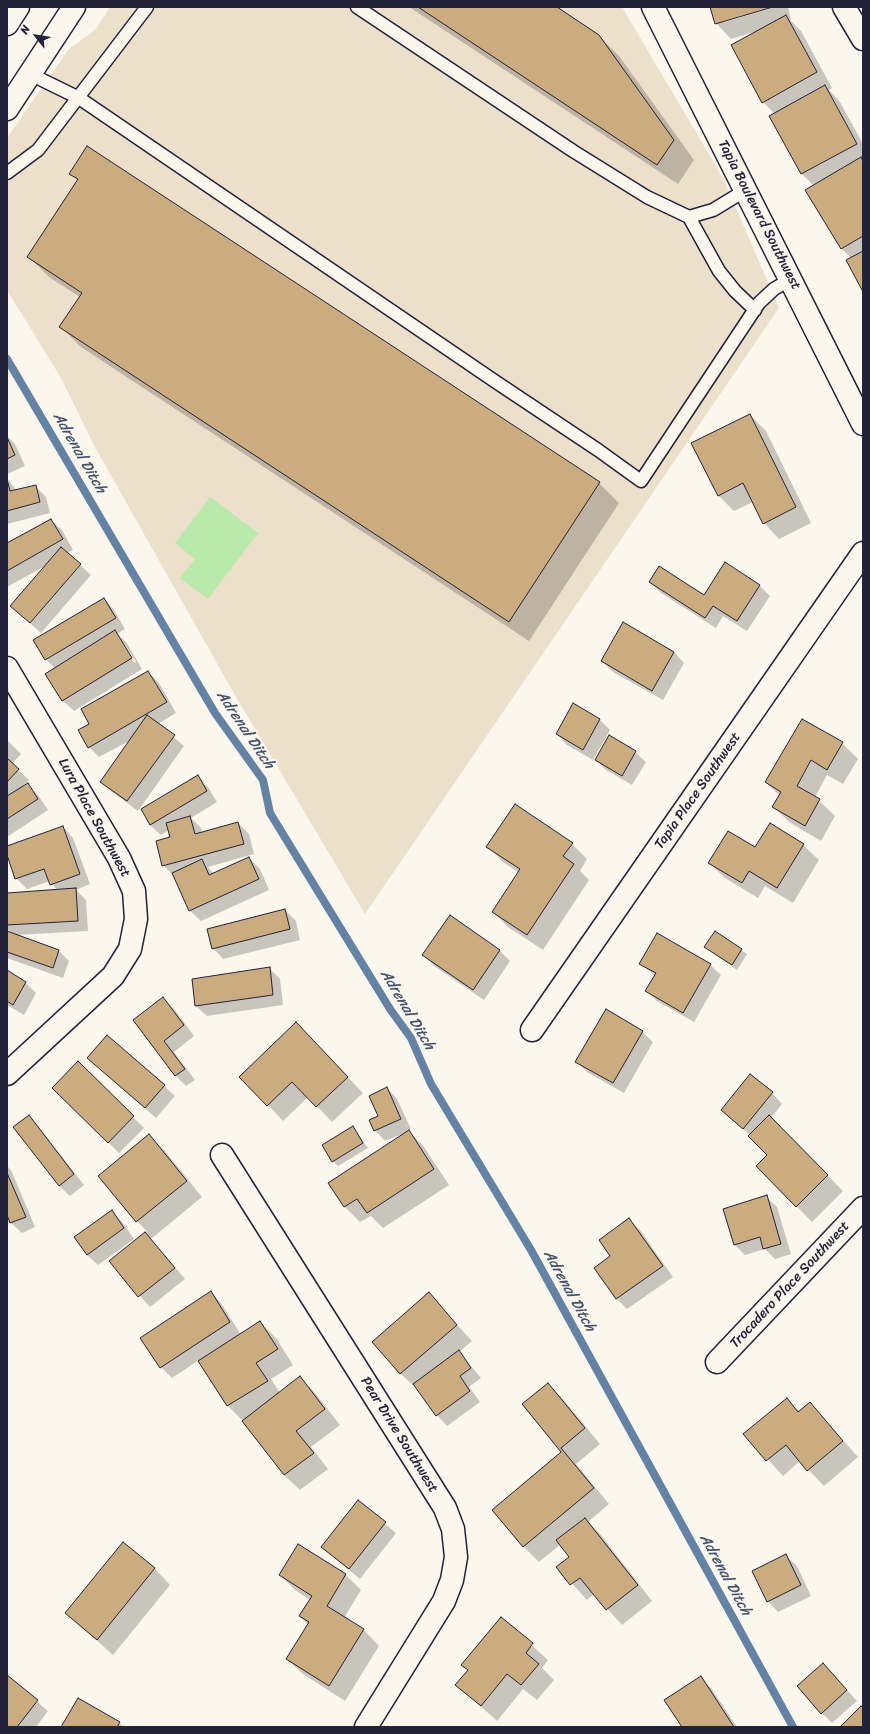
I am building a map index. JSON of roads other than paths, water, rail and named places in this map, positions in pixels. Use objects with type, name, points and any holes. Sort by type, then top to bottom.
[{"type":"street","points":[[7,24],[18,7]]},
{"type":"street","points":[[7,108],[74,7]]},
{"type":"street","name":"Tapia Boulevard Southwest","points":[[653,7],[863,424]]},
{"type":"street","points":[[844,7],[863,39]]},
{"type":"street","name":"Tapia Place Southwest","points":[[532,1030],[863,553]]},
{"type":"street","name":"Lura Place Southwest","points":[[7,668],[119,858],[134,891],[136,919],[130,949],[113,976],[7,1074]]},
{"type":"street","name":"Pear Drive Southwest","points":[[222,1155],[445,1508],[453,1529],[456,1557],[452,1580],[444,1601],[366,1727]]},
{"type":"street","name":"Trocadero Place Southwest","points":[[717,1362],[863,1208]]},
{"type":"lane","points":[[7,173],[38,150],[79,98],[146,7]]},
{"type":"lane","points":[[358,7],[573,151],[647,197],[688,217],[719,271],[735,291],[755,310]]},
{"type":"lane","points":[[30,74],[79,98],[598,450],[641,481],[759,303],[774,289],[791,279]]},
{"type":"lane","points":[[688,217],[714,210],[746,190]]},
{"type":"waterway","name":"Adrenal Ditch","points":[[7,359],[215,713],[263,780],[270,813],[390,1009],[411,1038],[431,1084],[531,1250],[793,1727]]}]
